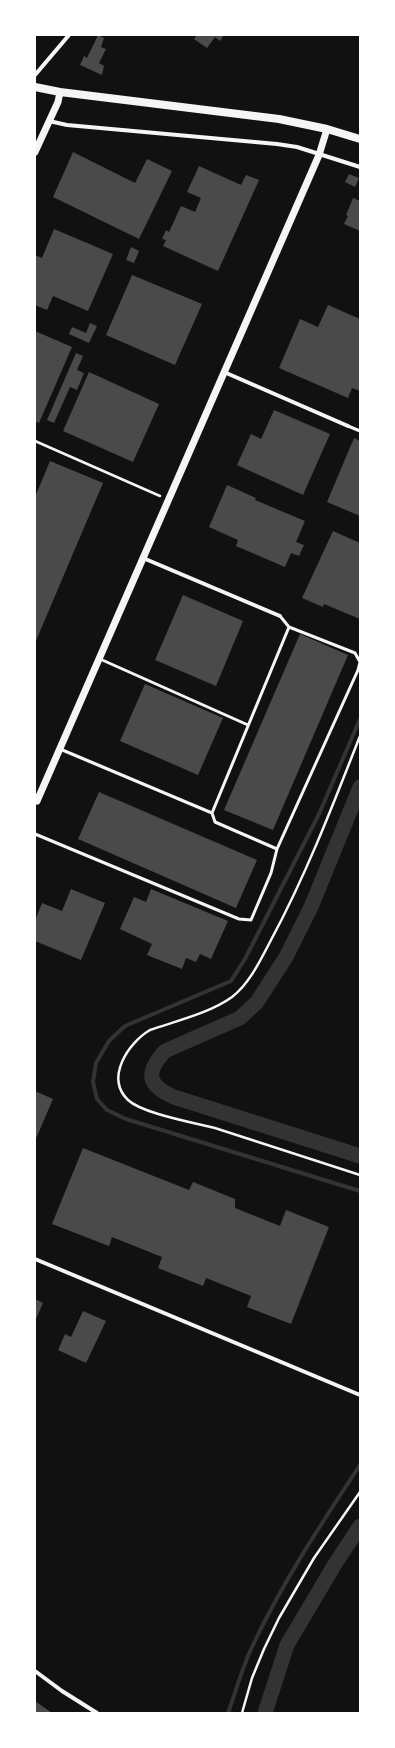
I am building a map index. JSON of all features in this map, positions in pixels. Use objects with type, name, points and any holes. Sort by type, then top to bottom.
[{"type":"main road","points":[[35,87],[60,92],[279,119],[328,129],[360,139]]},
{"type":"street","points":[[35,76],[69,35]]},
{"type":"street","points":[[35,152],[58,102],[60,92]]},
{"type":"street","points":[[49,122],[67,125],[277,144],[297,147],[360,167]]},
{"type":"street","points":[[36,802],[319,155],[328,129]]},
{"type":"street","points":[[224,372],[348,426]]},
{"type":"street","points":[[143,558],[280,616]]},
{"type":"street","points":[[35,1259],[360,1395]]},
{"type":"street","points":[[35,1670],[62,1691],[97,1713]]},
{"type":"lane","points":[[348,426],[360,431]]},
{"type":"lane","points":[[35,834],[239,919],[251,920],[270,873],[277,849],[358,670],[360,662],[356,653],[289,627],[280,616]]},
{"type":"lane","points":[[277,849],[215,822],[212,813],[289,627]]},
{"type":"lane","points":[[99,659],[248,725]]},
{"type":"lane","points":[[60,749],[212,813]]},
{"type":"path","points":[[35,441],[168,499]]},
{"type":"path","points":[[360,736],[321,834],[283,919],[247,980],[231,998],[212,1008],[150,1030],[142,1035],[134,1042],[126,1053],[120,1066],[119,1077],[120,1087],[124,1095],[129,1101],[145,1110],[216,1129],[360,1175]]},
{"type":"path","points":[[242,1713],[258,1664],[279,1618],[314,1558],[360,1492]]},
{"type":"building","points":[[98,35],[104,38],[101,47],[106,49],[99,63],[104,66],[102,75],[80,65],[84,56],[87,58]]},
{"type":"building","points":[[197,35],[224,35],[220,41],[215,37],[207,48],[194,39]]},
{"type":"building","points":[[73,152],[135,183],[147,159],[172,171],[139,239],[53,197]]},
{"type":"building","points":[[199,166],[241,185],[246,175],[259,180],[218,271],[163,246],[166,240],[162,239],[166,230],[169,232],[181,206],[195,212],[201,198],[187,192]]},
{"type":"building","points":[[349,174],[359,178],[355,187],[345,182]]},
{"type":"building","points":[[353,198],[360,201],[360,231],[344,224]]},
{"type":"building","points":[[54,229],[113,254],[88,311],[53,296],[47,310],[35,305],[35,255],[42,258]]},
{"type":"building","points":[[131,247],[139,251],[134,263],[126,260]]},
{"type":"building","points":[[132,275],[202,304],[175,365],[106,335]]},
{"type":"building","points":[[328,305],[360,319],[360,391],[352,388],[348,398],[279,368],[300,319],[318,327]]},
{"type":"building","points":[[90,323],[97,326],[89,343],[69,334],[72,327],[86,333]]},
{"type":"building","points":[[35,331],[72,347],[39,423],[35,421]]},
{"type":"building","points":[[76,353],[83,356],[77,370],[84,373],[77,390],[70,387],[54,423],[47,420]]},
{"type":"building","points":[[89,372],[159,404],[133,462],[63,431]]},
{"type":"building","points":[[274,410],[330,434],[303,495],[237,465],[251,434],[261,439]]},
{"type":"building","points":[[354,438],[360,441],[360,516],[327,502]]},
{"type":"building","points":[[50,461],[103,483],[35,643],[35,497]]},
{"type":"building","points":[[227,485],[256,498],[255,500],[305,521],[296,542],[304,545],[299,556],[291,553],[285,567],[236,546],[238,540],[209,527]]},
{"type":"building","points":[[333,531],[360,543],[360,619],[324,604],[323,607],[302,598]]},
{"type":"building","points":[[183,595],[243,621],[216,686],[155,660]]},
{"type":"building","points":[[300,634],[348,655],[273,830],[224,810]]},
{"type":"building","points":[[145,684],[223,718],[198,775],[120,741]]},
{"type":"building","points":[[99,792],[257,860],[236,908],[78,839]]},
{"type":"building","points":[[71,889],[105,903],[81,960],[35,941],[35,921],[42,903],[62,911]]},
{"type":"building","points":[[151,889],[228,921],[211,959],[200,954],[196,962],[186,958],[182,969],[147,955],[152,944],[120,929],[134,897],[146,902]]},
{"type":"building","points":[[35,1091],[53,1099],[35,1141]]},
{"type":"building","points":[[83,1148],[189,1190],[193,1182],[235,1199],[235,1208],[280,1226],[286,1210],[329,1227],[291,1324],[247,1307],[251,1296],[206,1278],[203,1286],[158,1268],[162,1257],[112,1237],[109,1246],[52,1224]]},
{"type":"building","points":[[35,1299],[43,1303],[35,1321]]},
{"type":"building","points":[[83,1311],[106,1321],[86,1363],[58,1350],[65,1334],[71,1337]]},
{"type":"building","points":[[35,1701],[52,1713],[35,1713]]},
{"type":"waterway","points":[[360,719],[319,814],[245,959],[231,981],[125,1026],[109,1041],[96,1063],[93,1082],[97,1099],[107,1110],[126,1119],[360,1191]]},
{"type":"waterway","points":[[360,787],[311,907],[286,957],[257,1002],[240,1018],[165,1051],[154,1066],[152,1072],[152,1078],[158,1088],[174,1097],[360,1156]]},
{"type":"waterway","points":[[228,1713],[248,1655],[276,1600],[360,1465]]},
{"type":"waterway","points":[[265,1713],[287,1645],[335,1564],[360,1526]]}]
